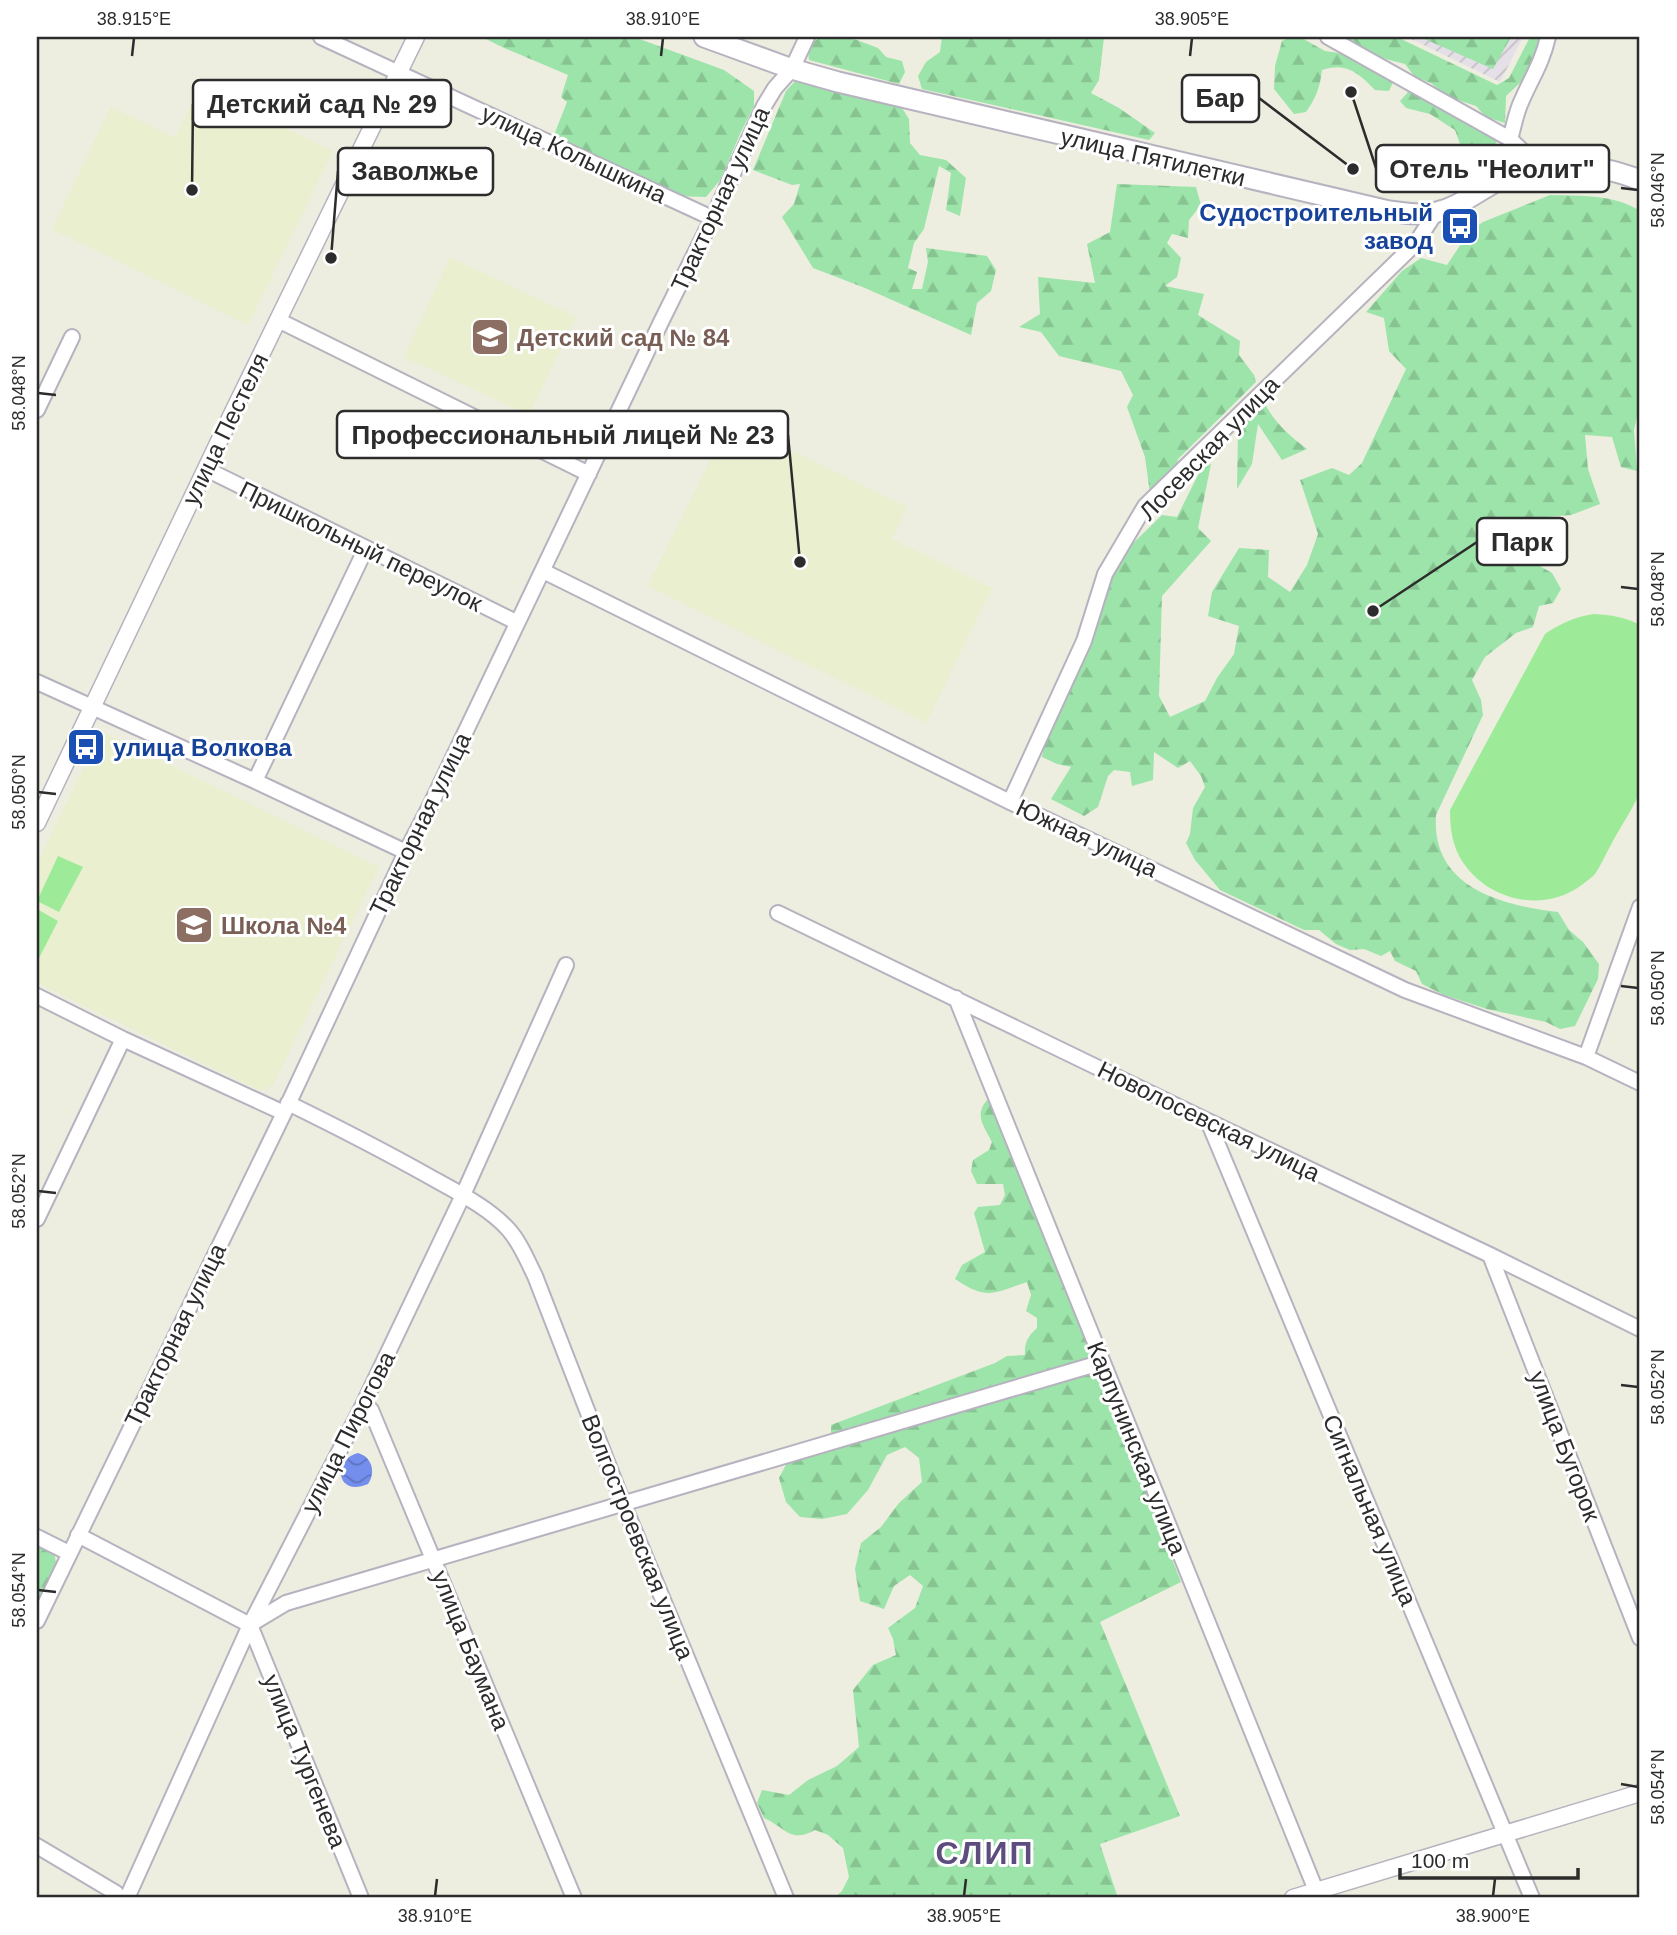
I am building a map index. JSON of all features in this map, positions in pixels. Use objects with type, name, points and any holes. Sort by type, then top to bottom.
[{"type":"main road","name":"улица Пятилетки","points":[[704,37],[792,69],[886,94],[1380,210],[1436,212],[1464,201],[1502,178],[1539,167],[1594,166],[1640,180]]},
{"type":"street","name":"улица Колышкина","points":[[321,37],[712,218]]},
{"type":"street","name":"улица Пестеля","points":[[37,823],[416,37]]},
{"type":"street","name":"Тракторная улица","points":[[37,1621],[286,1108],[764,106],[792,69],[807,37]]},
{"type":"street","points":[[1328,37],[1510,139],[1539,167]]},
{"type":"street","points":[[1510,139],[1521,102],[1535,76],[1548,37]]},
{"type":"street","name":"Лосевская улица","points":[[1010,802],[1084,641],[1105,574],[1145,506],[1416,243],[1436,212]]},
{"type":"street","points":[[278,320],[589,474]]},
{"type":"street","points":[[37,410],[72,337]]},
{"type":"street","name":"Пришкольный переулок","points":[[206,470],[516,622]]},
{"type":"street","points":[[255,781],[366,548]]},
{"type":"street","name":"Южная улица","points":[[543,571],[1010,802],[1405,990],[1586,1057],[1640,1083]]},
{"type":"street","points":[[37,682],[406,852]]},
{"type":"street","points":[[1586,1057],[1640,907]]},
{"type":"street","name":"Новолосевская улица","points":[[778,913],[1640,1329]]},
{"type":"street","name":"улица Пирогова","points":[[127,1898],[250,1625],[363,1405],[463,1195],[566,965]]},
{"type":"street","points":[[37,996],[123,1039],[365,1140],[463,1195]]},
{"type":"street","name":"Карпунинская улица","points":[[956,998],[1317,1895]]},
{"type":"street","points":[[37,1219],[123,1039]]},
{"type":"street","name":"Сигнальная улица","points":[[1208,1121],[1532,1898]]},
{"type":"street","name":"Волгостроевская улица","points":[[463,1195],[507,1228],[518,1242],[535,1276],[623,1503],[786,1898]]},
{"type":"street","name":"улица Бугорок","points":[[1490,1255],[1640,1638]]},
{"type":"street","points":[[78,1535],[250,1625],[286,1602],[1102,1362]]},
{"type":"street","name":"улица Баумана","points":[[363,1405],[371,1410],[574,1898]]},
{"type":"street","points":[[37,1537],[69,1553]]},
{"type":"street","name":"улица Тургенева","points":[[250,1625],[361,1898]]},
{"type":"street","points":[[1293,1898],[1317,1895],[1640,1793]]},
{"type":"street","points":[[37,1846],[116,1893],[119,1898]]},
{"type":"shaded area","points":[[1407,37],[1523,37],[1500,82]]},
{"type":"shaded area","points":[[200,86],[333,151],[248,325],[52,229],[111,107],[175,138]]},
{"type":"shaded area","name":"Детский сад № 84","points":[[450,257],[576,317],[529,415],[404,357]]},
{"type":"shaded area","points":[[730,420],[907,507],[892,539],[992,588],[926,723],[648,586]]},
{"type":"shaded area","name":"Школа №4","points":[[101,731],[379,867],[273,1085],[261,1091],[37,983],[37,864]]},
{"type":"green space","points":[[482,37],[634,37],[724,70],[754,91],[754,106],[721,179],[706,197],[674,196],[580,152],[554,135],[567,102],[561,97],[568,75]]},
{"type":"green space","points":[[821,37],[857,40],[878,48],[886,57],[902,61],[905,72],[899,84],[809,60],[810,46]]},
{"type":"green space","points":[[942,37],[1104,37],[1099,80],[1091,93],[1119,108],[1155,133],[1149,140],[922,89],[918,76],[926,62],[940,52]]},
{"type":"green space","points":[[1300,37],[1325,51],[1345,54],[1394,80],[1389,91],[1375,90],[1345,68],[1322,70],[1317,92],[1306,112],[1294,114],[1274,89],[1275,66],[1282,41]]},
{"type":"green space","points":[[1344,37],[1397,37],[1497,85],[1509,78],[1530,37],[1544,37],[1537,60],[1522,81],[1506,96],[1505,123],[1486,117],[1476,106],[1446,96],[1431,83],[1415,77],[1405,64],[1378,57]]},
{"type":"green space","points":[[1420,37],[1511,37],[1493,69]]},
{"type":"green space","points":[[798,78],[902,108],[909,119],[910,143],[920,155],[946,160],[966,178],[960,216],[946,210],[951,173],[939,166],[924,229],[914,243],[908,268],[917,272],[912,289],[922,289],[928,262],[926,248],[987,256],[996,270],[991,291],[977,303],[971,335],[813,268],[782,217],[794,204],[800,184],[792,185],[753,170],[786,91]]},
{"type":"green space","points":[[1409,91],[1435,101],[1460,120],[1499,139],[1476,165],[1463,172],[1444,176],[1460,144],[1455,130],[1430,114],[1406,108],[1400,101]]},
{"type":"green space","points":[[1117,184],[1196,187],[1201,205],[1189,220],[1188,238],[1172,234],[1167,243],[1181,258],[1177,277],[1165,286],[1204,294],[1198,315],[1240,341],[1239,355],[1256,382],[1178,459],[1176,468],[1150,494],[1145,457],[1127,407],[1133,395],[1121,371],[1059,356],[1041,332],[1019,327],[1040,314],[1038,277],[1095,283],[1087,244],[1110,232]]},
{"type":"green space","points":[[1550,195],[1608,199],[1630,205],[1640,211],[1640,404],[1634,430],[1637,471],[1621,467],[1612,437],[1585,435],[1588,469],[1600,504],[1571,515],[1545,517],[1529,544],[1538,565],[1552,573],[1561,589],[1553,603],[1539,606],[1533,627],[1516,633],[1485,657],[1472,680],[1481,700],[1483,715],[1436,815],[1437,840],[1445,860],[1457,875],[1473,888],[1493,897],[1558,912],[1569,930],[1583,942],[1599,964],[1598,979],[1575,1026],[1560,1029],[1546,1022],[1487,1009],[1444,995],[1422,984],[1416,971],[1395,961],[1390,951],[1381,956],[1364,949],[1350,950],[1336,944],[1319,930],[1304,930],[1220,890],[1195,860],[1186,843],[1190,834],[1193,808],[1205,787],[1190,761],[1178,768],[1154,752],[1153,780],[1132,786],[1130,772],[1114,770],[1108,776],[1098,807],[1084,816],[1051,799],[1071,767],[1042,757],[1045,740],[1110,576],[1123,553],[1162,515],[1177,517],[1205,461],[1211,464],[1198,528],[1211,541],[1162,596],[1159,696],[1170,717],[1205,701],[1234,654],[1239,626],[1208,616],[1212,592],[1239,548],[1269,550],[1268,577],[1290,592],[1307,565],[1318,534],[1300,480],[1332,468],[1349,475],[1362,463],[1406,369],[1389,351],[1384,318],[1366,312],[1402,271],[1421,258],[1447,265],[1469,232],[1483,222]]},
{"type":"green space","points":[[1264,401],[1277,422],[1307,449],[1282,460],[1258,424],[1252,464],[1237,489],[1238,427]]},
{"type":"green space","points":[[1594,614],[1618,617],[1640,625],[1640,790],[1600,866],[1583,884],[1551,899],[1518,899],[1501,894],[1473,875],[1462,861],[1452,836],[1450,810],[1545,634],[1568,621]]},
{"type":"green space","points":[[58,856],[83,867],[59,912],[37,901]]},
{"type":"green space","points":[[37,909],[58,921],[37,962]]},
{"type":"green space","points":[[991,1096],[1181,1582],[1100,1622],[1180,1816],[1100,1844],[1118,1898],[834,1898],[842,1891],[849,1877],[843,1848],[828,1835],[815,1830],[799,1835],[788,1833],[764,1818],[757,1803],[762,1790],[789,1795],[808,1780],[837,1766],[859,1747],[853,1690],[873,1665],[896,1655],[888,1628],[915,1608],[923,1586],[910,1575],[894,1586],[884,1609],[860,1601],[855,1569],[861,1543],[881,1527],[899,1503],[922,1482],[919,1458],[905,1447],[887,1455],[868,1490],[847,1514],[822,1519],[800,1517],[786,1502],[779,1478],[789,1459],[831,1443],[831,1425],[995,1363],[1007,1356],[1025,1355],[1027,1340],[1037,1328],[1037,1318],[1026,1311],[1031,1295],[1027,1282],[998,1292],[983,1293],[955,1279],[962,1265],[985,1252],[974,1213],[978,1207],[1000,1205],[1005,1195],[1003,1184],[977,1184],[971,1171],[973,1160],[989,1150],[992,1142],[981,1118],[982,1108]]},
{"type":"green space","points":[[37,1544],[54,1552],[56,1563],[37,1602]]},
{"type":"water","points":[[358,1453],[369,1461],[372,1475],[368,1484],[349,1486],[341,1476],[341,1469],[344,1462]]},
{"type":"place","name":"Отель \"Неолит\"","points":[[1351,92]]},
{"type":"place","name":"Бар","points":[[1353,169]]},
{"type":"place","name":"Детский сад № 29","points":[[192,190]]},
{"type":"place","name":"Судостроительный завод","points":[[1460,226]]},
{"type":"place","name":"Заволжье","points":[[331,258]]},
{"type":"place","name":"Детский сад № 84","points":[[490,337]]},
{"type":"place","name":"Профессиональный лицей № 23","points":[[800,562]]},
{"type":"place","name":"Парк","points":[[1373,611]]},
{"type":"place","name":"улица Волкова","points":[[86,747]]},
{"type":"place","name":"Школа №4","points":[[194,925]]},
{"type":"district","name":"СЛИП","points":[[985,1853]]}]
